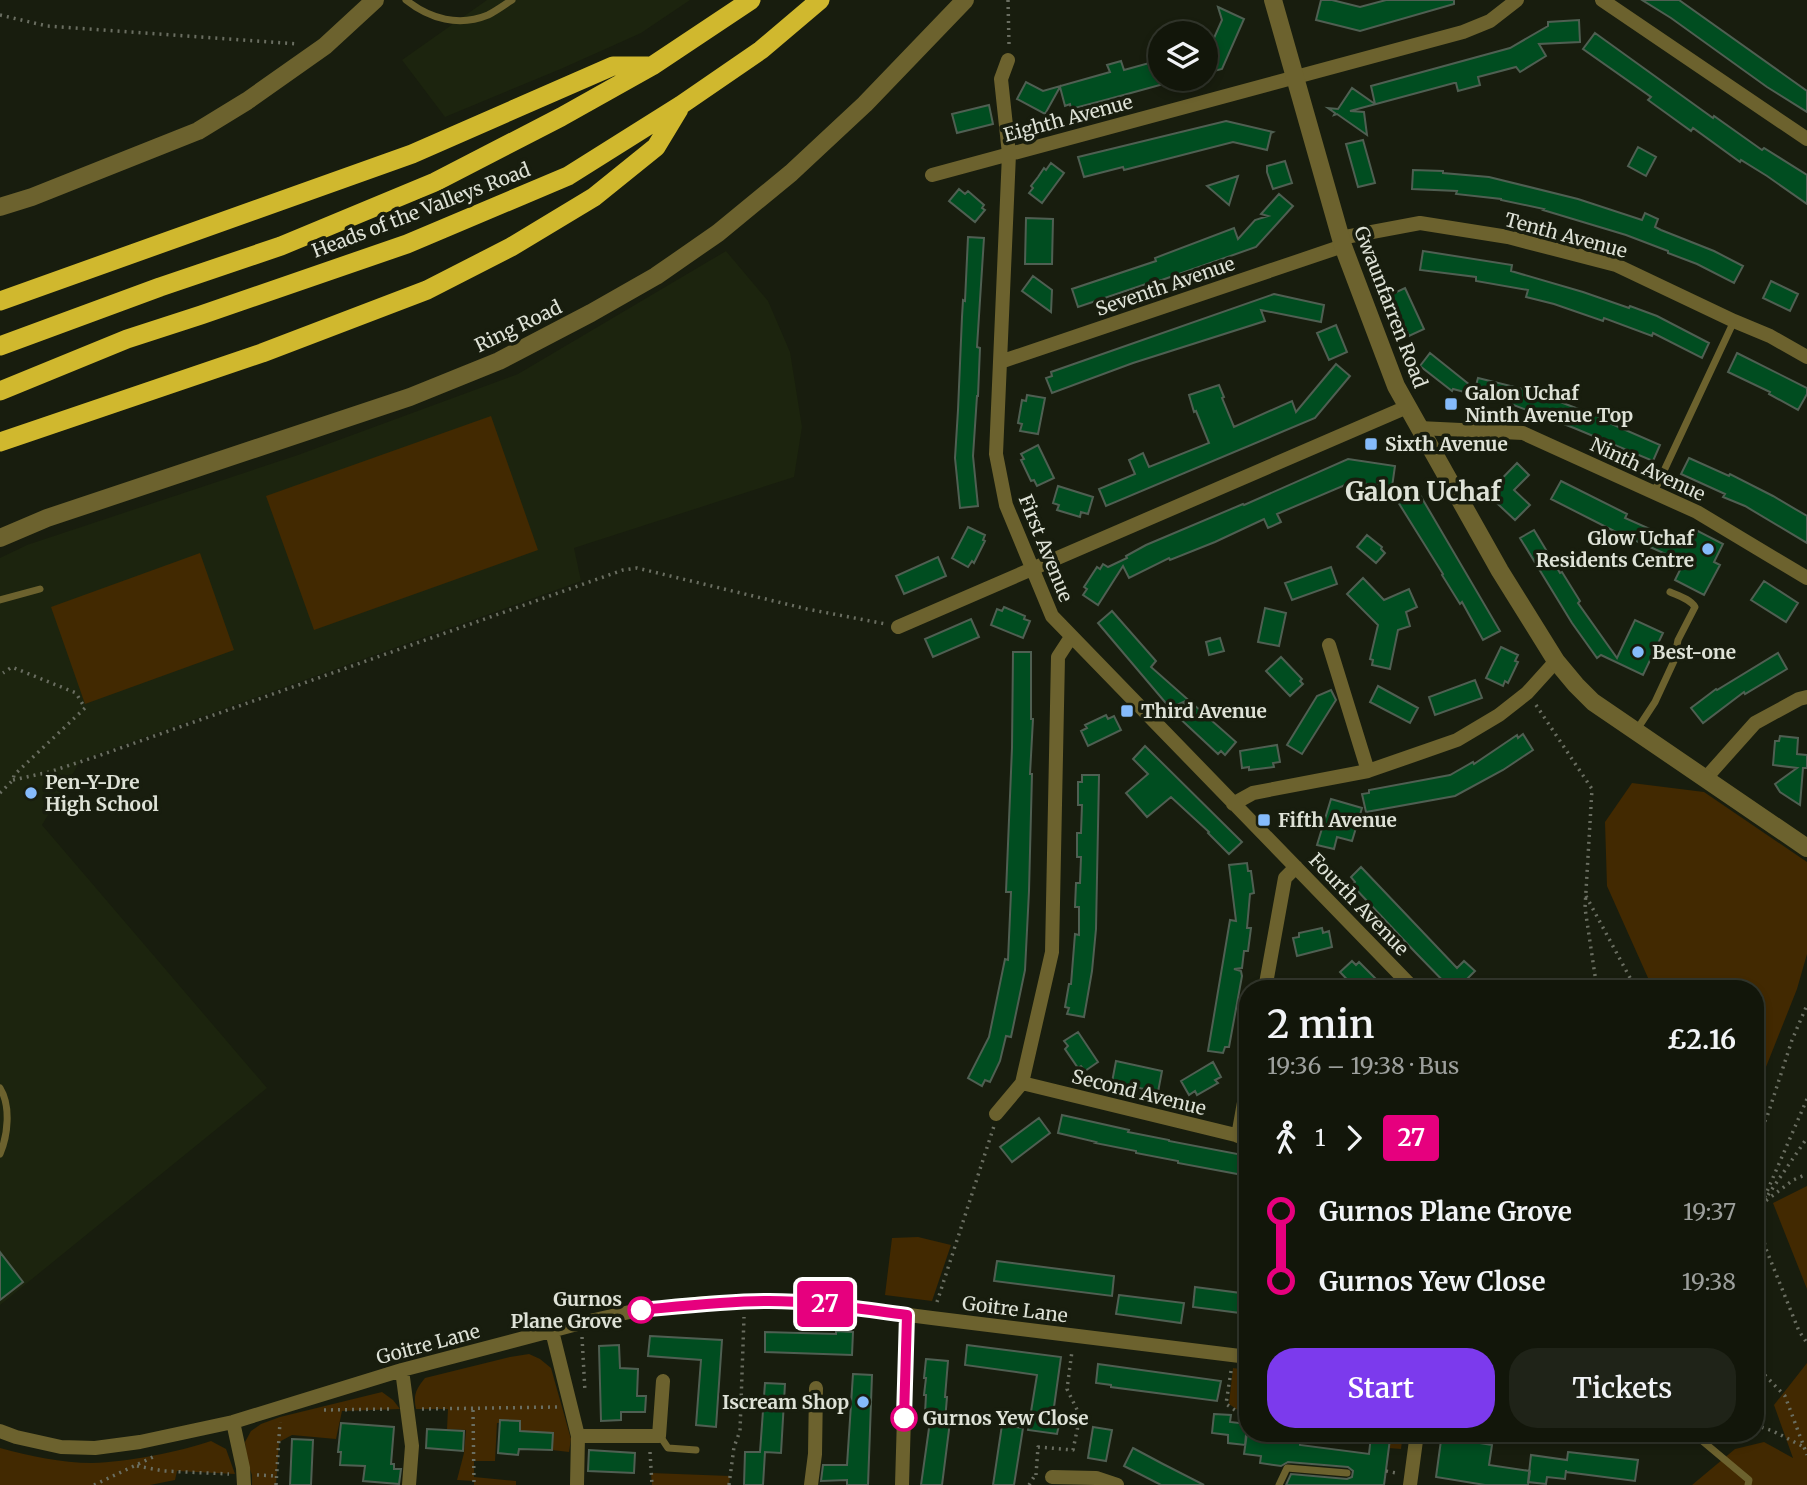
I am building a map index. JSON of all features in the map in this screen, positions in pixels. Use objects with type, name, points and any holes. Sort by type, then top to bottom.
[{"type":"highway","name":"Heads of the Valleys Road","points":[[0,346],[281,246],[435,182],[652,66],[751,0]]},
{"type":"highway","name":"Heads of the Valleys Road","points":[[0,391],[127,339],[407,244],[568,176],[681,105],[761,50],[820,0]]},
{"type":"highway","points":[[0,301],[412,154],[613,66],[652,66]]},
{"type":"highway","points":[[0,442],[262,352],[427,290],[512,247],[594,197],[656,147],[681,105]]},
{"type":"street","points":[[0,207],[32,197],[198,131],[247,101],[325,46],[375,0]]},
{"type":"street","name":"Ring Road","points":[[0,538],[47,519],[410,397],[499,361],[591,313],[656,276],[718,233],[791,173],[865,104],[965,0]]},
{"type":"street","name":"Gwaunfarren Road","points":[[1273,0],[1342,242],[1396,386],[1500,571],[1556,661],[1593,702],[1807,848]]},
{"type":"street","name":"Eighth Avenue","points":[[932,175],[1462,32],[1490,21],[1517,0]]},
{"type":"street","points":[[1602,0],[1807,139]]},
{"type":"street","name":"First Avenue","points":[[1009,60],[1001,79],[1009,154],[996,454],[1006,505],[1031,569],[1052,616],[1071,637]]},
{"type":"street","name":"Tenth Avenue","points":[[1342,242],[1382,229],[1420,223],[1508,237],[1616,265],[1770,336],[1807,356]]},
{"type":"street","name":"Seventh Avenue","points":[[1000,362],[1342,242]]},
{"type":"street","points":[[898,627],[1407,407]]},
{"type":"street","name":"Ninth Avenue","points":[[1419,428],[1523,433],[1697,512],[1807,578]]},
{"type":"street","points":[[996,1114],[1022,1083],[1052,952],[1058,657],[1071,637]]},
{"type":"street","name":"Fourth Avenue","points":[[1071,637],[1405,980]]},
{"type":"street","points":[[1329,645],[1368,771]]},
{"type":"street","points":[[1233,804],[1253,793],[1368,771],[1457,740],[1499,715],[1527,692],[1556,661]]},
{"type":"street","points":[[1705,779],[1755,723],[1807,696]]},
{"type":"street","points":[[1267,980],[1285,878],[1296,867]]},
{"type":"street","name":"Second Avenue","points":[[1022,1083],[1239,1136]]},
{"type":"street","name":"Goitre Lane","points":[[0,1431],[61,1447],[95,1448],[140,1442],[233,1422],[402,1370],[581,1322],[634,1311],[705,1303],[744,1301],[824,1304],[1239,1356]]},
{"type":"street","points":[[902,1485],[907,1315]]},
{"type":"street","points":[[552,1331],[578,1436],[577,1485]]},
{"type":"street","points":[[402,1370],[412,1446],[410,1485]]},
{"type":"street","points":[[578,1436],[654,1436],[663,1381]]},
{"type":"street","points":[[811,1485],[816,1454],[816,1388]]},
{"type":"street","points":[[233,1422],[244,1480]]},
{"type":"street","points":[[1410,1485],[1416,1442]]},
{"type":"street","points":[[1052,1476],[1096,1478],[1117,1485]]},
{"type":"lane","points":[[406,0],[433,17],[464,22],[489,14],[512,0]]},
{"type":"lane","points":[[1654,492],[1734,321]]},
{"type":"lane","points":[[0,600],[40,589]]},
{"type":"lane","points":[[1636,732],[1655,702],[1674,661],[1678,640],[1695,607],[1685,598],[1670,592]]},
{"type":"lane","points":[[0,1088],[7,1119],[0,1154]]},
{"type":"lane","points":[[654,1436],[668,1448],[696,1450]]},
{"type":"lane","points":[[1704,1442],[1749,1480],[1748,1485]]},
{"type":"lane","points":[[1279,1485],[1287,1468],[1347,1473]]},
{"type":"path","points":[[1008,0],[1009,60]]},
{"type":"path","points":[[0,15],[47,26],[325,46]]},
{"type":"path","points":[[13,780],[98,756],[623,570],[637,568],[807,609],[898,627]]},
{"type":"path","points":[[0,793],[13,780],[14,775],[85,708],[76,693],[12,667],[4,673]]},
{"type":"path","points":[[1527,692],[1592,789],[1584,908],[1596,980]]},
{"type":"path","points":[[1586,894],[1631,980]]},
{"type":"path","points":[[1764,1123],[1807,1005]]},
{"type":"path","points":[[1764,1198],[1807,1099]]},
{"type":"path","points":[[932,1318],[992,1135],[996,1114]]},
{"type":"path","points":[[1764,1200],[1807,1138]]},
{"type":"path","points":[[1764,1202],[1793,1180],[1807,1174]]},
{"type":"path","points":[[1764,1242],[1799,1331],[1807,1343]]},
{"type":"path","points":[[729,1485],[734,1447],[740,1431],[744,1301]]},
{"type":"path","points":[[581,1322],[585,1393]]},
{"type":"path","points":[[1028,1485],[1035,1475],[1038,1447],[1073,1450],[1078,1434],[1080,1416],[1067,1389],[1074,1336]]},
{"type":"path","points":[[1239,1362],[1226,1404],[1239,1413]]},
{"type":"path","points":[[1764,1374],[1785,1396],[1807,1455]]},
{"type":"path","points":[[473,1409],[474,1485]]},
{"type":"path","points":[[1764,1428],[1805,1448]]},
{"type":"path","points":[[94,1485],[104,1483],[160,1453],[180,1433]]},
{"type":"path","points":[[652,1485],[654,1436]]},
{"type":"path","points":[[137,1466],[244,1480],[276,1476]]},
{"type":"path","points":[[1035,1475],[1052,1476]]},
{"type":"shaded area","points":[[487,0],[690,0],[641,33],[445,117],[402,60]]},
{"type":"shaded area","name":"Pen-Y-Dre High School","points":[[726,251],[768,301],[790,352],[802,427],[794,477],[574,548],[581,581],[81,760],[42,825],[267,1088],[0,1305],[0,558],[27,545],[298,455],[518,374]]},
{"type":"shaded area","points":[[491,416],[538,550],[314,630],[266,496]]},
{"type":"shaded area","points":[[200,553],[234,650],[85,704],[51,607]]},
{"type":"shaded area","points":[[1632,783],[1704,792],[1807,862],[1807,954],[1797,989],[1764,1072],[1764,980],[1649,980],[1607,886],[1605,822]]},
{"type":"shaded area","points":[[1807,1186],[1807,1289],[1773,1203]]},
{"type":"shaded area","points":[[918,1237],[951,1245],[932,1301],[885,1295],[892,1238]]},
{"type":"shaded area","points":[[529,1354],[551,1368],[571,1439],[569,1452],[552,1450],[553,1433],[520,1431],[519,1421],[497,1423],[495,1461],[474,1461],[474,1477],[516,1481],[516,1485],[474,1485],[474,1481],[457,1480],[464,1453],[466,1430],[447,1429],[448,1409],[416,1409],[417,1389],[425,1378]]},
{"type":"shaded area","points":[[1807,1363],[1807,1485],[1692,1485],[1735,1449],[1764,1442],[1793,1458],[1774,1405]]},
{"type":"shaded area","points":[[1233,1368],[1239,1369],[1239,1411],[1229,1404]]},
{"type":"shaded area","points":[[382,1392],[400,1409],[342,1411],[336,1439],[292,1435],[279,1442],[276,1485],[252,1485],[245,1442],[251,1431],[280,1417]]},
{"type":"shaded area","points":[[211,1441],[226,1449],[235,1474],[177,1471],[175,1480],[150,1485],[0,1485],[0,1448],[69,1462],[92,1463],[153,1456]]},
{"type":"shaded area","points":[[1390,1442],[1402,1442],[1401,1449],[1389,1448]]},
{"type":"shaded area","points":[[651,1473],[730,1476],[729,1485],[652,1485]]},
{"type":"building","points":[[1321,0],[1360,7],[1386,0],[1454,0],[1454,4],[1360,31],[1316,20]]},
{"type":"building","points":[[1642,0],[1679,0],[1807,91],[1807,112],[1767,87]]},
{"type":"building","points":[[1218,7],[1244,19],[1222,69],[1218,70],[1218,29],[1222,20]]},
{"type":"building","points":[[1579,20],[1580,42],[1539,44],[1546,56],[1520,72],[1516,67],[1478,77],[1480,85],[1458,91],[1454,83],[1350,111],[1364,112],[1367,135],[1337,114],[1334,115],[1328,108],[1338,109],[1352,88],[1375,104],[1371,86],[1510,48],[1548,26],[1548,22]]},
{"type":"building","points":[[1595,33],[1713,118],[1714,116],[1762,150],[1764,148],[1807,175],[1807,204],[1767,176],[1741,160],[1740,162],[1693,128],[1691,131],[1648,100],[1651,97],[1583,49]]},
{"type":"building","points":[[1121,61],[1124,70],[1148,63],[1148,88],[1071,109],[1070,104],[1065,106],[1060,87],[1045,114],[1017,99],[1026,82],[1043,91],[1110,72],[1107,65]]},
{"type":"building","points":[[989,105],[993,124],[957,133],[952,114]]},
{"type":"building","points":[[1226,121],[1273,132],[1267,150],[1233,142],[1124,170],[1123,167],[1084,177],[1078,157]]},
{"type":"building","points":[[1363,140],[1375,183],[1358,187],[1346,144]]},
{"type":"building","points":[[1638,147],[1656,157],[1646,176],[1628,166]]},
{"type":"building","points":[[1285,161],[1292,183],[1273,189],[1267,166]]},
{"type":"building","points":[[1051,163],[1064,173],[1042,203],[1029,193],[1044,168],[1046,170]]},
{"type":"building","points":[[1413,170],[1489,177],[1578,199],[1642,220],[1645,213],[1658,219],[1655,227],[1743,266],[1734,283],[1668,251],[1544,209],[1501,199],[1456,194],[1457,191],[1412,189]]},
{"type":"building","points":[[1238,176],[1229,205],[1207,186]]},
{"type":"building","points":[[959,189],[965,194],[968,191],[984,205],[982,208],[985,210],[975,222],[949,201]]},
{"type":"building","points":[[1279,194],[1293,206],[1256,247],[1078,307],[1072,289],[1156,261],[1155,258],[1234,228],[1238,239],[1255,220],[1268,216],[1261,214]]},
{"type":"building","points":[[1026,218],[1053,219],[1052,264],[1025,264]]},
{"type":"building","points":[[968,237],[984,238],[973,456],[978,506],[960,508],[955,458]]},
{"type":"building","points":[[1423,251],[1512,265],[1511,271],[1657,316],[1709,343],[1702,358],[1653,333],[1652,336],[1604,318],[1603,321],[1526,297],[1528,290],[1476,281],[1476,277],[1420,270]]},
{"type":"building","points":[[1033,276],[1052,290],[1051,312],[1022,291]]},
{"type":"building","points":[[1771,281],[1798,294],[1790,311],[1763,298]]},
{"type":"building","points":[[1405,288],[1424,329],[1409,336],[1390,295]]},
{"type":"building","points":[[1274,294],[1324,305],[1321,322],[1261,310],[1265,321],[1133,363],[1052,393],[1046,378],[1052,376],[1051,372]]},
{"type":"building","points":[[1336,325],[1347,352],[1329,360],[1317,333]]},
{"type":"building","points":[[1430,353],[1475,389],[1478,378],[1531,391],[1608,420],[1607,422],[1660,445],[1653,461],[1503,401],[1453,389],[1452,391],[1420,366]]},
{"type":"building","points":[[1737,353],[1807,388],[1807,394],[1798,410],[1769,394],[1770,392],[1728,372]]},
{"type":"building","points":[[1336,364],[1350,376],[1315,418],[1106,506],[1099,489],[1135,474],[1129,460],[1143,453],[1149,467],[1209,443],[1189,395],[1219,385],[1234,427],[1292,401],[1296,412]]},
{"type":"building","points":[[1027,395],[1045,398],[1038,434],[1020,431],[1022,424],[1018,423],[1022,400],[1026,401]]},
{"type":"building","points":[[1038,445],[1054,478],[1037,486],[1034,480],[1031,481],[1021,454]]},
{"type":"building","points":[[1689,458],[1729,476],[1730,474],[1807,516],[1807,543],[1745,506],[1723,497],[1725,494],[1681,474]]},
{"type":"building","points":[[1348,459],[1395,466],[1392,487],[1352,482],[1277,514],[1281,522],[1268,528],[1264,519],[1215,542],[1170,560],[1169,558],[1129,578],[1123,566],[1098,605],[1083,595],[1087,589],[1084,587],[1097,567],[1100,569],[1103,564],[1108,567],[1146,545]]},
{"type":"building","points":[[1517,463],[1529,475],[1514,490],[1530,505],[1515,520],[1487,494]]},
{"type":"building","points":[[1561,481],[1627,514],[1625,518],[1688,546],[1696,530],[1723,544],[1714,562],[1720,565],[1704,595],[1675,580],[1684,562],[1551,499]]},
{"type":"building","points":[[1408,485],[1412,491],[1416,488],[1500,631],[1483,640],[1462,602],[1460,604],[1393,494]]},
{"type":"building","points":[[1058,486],[1093,497],[1088,514],[1081,512],[1080,517],[1057,510],[1059,505],[1053,503]]},
{"type":"building","points":[[968,527],[985,535],[985,541],[974,563],[972,561],[968,567],[952,558]]},
{"type":"building","points":[[1534,530],[1580,601],[1578,603],[1617,658],[1635,620],[1663,633],[1643,675],[1601,655],[1597,658],[1572,623],[1520,538]]},
{"type":"building","points":[[1367,535],[1382,547],[1385,553],[1376,563],[1357,547]]},
{"type":"building","points":[[938,557],[946,576],[904,594],[896,576]]},
{"type":"building","points":[[1331,567],[1337,584],[1292,600],[1285,583]]},
{"type":"building","points":[[1363,578],[1384,600],[1409,589],[1417,607],[1406,612],[1410,626],[1398,630],[1390,669],[1372,665],[1373,660],[1370,659],[1378,625],[1347,594]]},
{"type":"building","points":[[1764,581],[1798,603],[1786,622],[1751,600]]},
{"type":"building","points":[[1004,607],[1030,621],[1023,638],[991,625],[997,609],[1002,611]]},
{"type":"building","points":[[1265,608],[1286,613],[1279,646],[1258,642]]},
{"type":"building","points":[[1112,611],[1156,661],[1151,667],[1236,742],[1225,755],[1221,751],[1218,754],[1175,714],[1188,700],[1170,708],[1098,623]]},
{"type":"building","points":[[971,619],[979,637],[933,657],[925,639]]},
{"type":"building","points":[[1220,638],[1224,651],[1209,655],[1206,642]]},
{"type":"building","points":[[1501,647],[1518,655],[1515,661],[1518,662],[1508,683],[1505,681],[1503,686],[1486,678]]},
{"type":"building","points":[[1013,652],[1031,652],[1032,774],[1025,970],[1011,1037],[1006,1036],[1000,1061],[990,1082],[985,1080],[982,1086],[968,1078],[989,1037],[1005,959],[1008,960],[1011,892],[1006,892]]},
{"type":"building","points":[[1778,653],[1787,669],[1745,694],[1744,692],[1703,723],[1691,708],[1716,689]]},
{"type":"building","points":[[1281,657],[1302,679],[1300,681],[1303,684],[1290,696],[1266,671]]},
{"type":"building","points":[[1475,680],[1482,698],[1435,715],[1429,697]]},
{"type":"building","points":[[1378,686],[1418,708],[1410,723],[1370,702]]},
{"type":"building","points":[[1331,690],[1336,700],[1302,754],[1287,745],[1317,696]]},
{"type":"building","points":[[1106,715],[1108,719],[1114,716],[1121,730],[1088,746],[1081,731],[1087,728],[1085,725]]},
{"type":"building","points":[[1523,734],[1533,750],[1455,796],[1366,812],[1362,794],[1369,793],[1369,790],[1450,775],[1473,762],[1474,764],[1517,735],[1518,738]]},
{"type":"building","points":[[1780,736],[1798,738],[1797,754],[1807,755],[1807,768],[1803,768],[1800,805],[1780,792],[1775,784],[1797,768],[1773,765],[1775,741],[1779,741]]},
{"type":"building","points":[[1277,745],[1280,762],[1273,763],[1274,767],[1249,770],[1249,767],[1242,768],[1240,751]]},
{"type":"building","points":[[1145,746],[1242,842],[1229,854],[1171,797],[1147,817],[1126,793],[1148,774],[1133,759]]},
{"type":"building","points":[[1082,775],[1099,775],[1096,929],[1084,1017],[1067,1014],[1069,1008],[1065,1007],[1071,984],[1075,934],[1079,935],[1079,907],[1075,907],[1076,883],[1080,883],[1081,857],[1077,857],[1077,833],[1081,833],[1082,805],[1078,805],[1078,782],[1082,782]]},
{"type":"building","points":[[1331,799],[1362,808],[1352,841],[1337,837],[1334,849],[1317,845]]},
{"type":"building","points":[[1247,863],[1254,893],[1250,894],[1247,928],[1251,928],[1248,951],[1244,951],[1242,968],[1234,969],[1241,971],[1242,976],[1239,980],[1229,1047],[1225,1047],[1223,1053],[1208,1051],[1230,920],[1236,921],[1229,865]]},
{"type":"building","points":[[1361,867],[1457,968],[1464,961],[1475,971],[1468,978],[1470,980],[1442,980],[1352,885],[1355,882],[1351,877]]},
{"type":"building","points":[[1322,928],[1323,933],[1329,931],[1332,947],[1297,956],[1293,938],[1299,937],[1299,933]]},
{"type":"building","points":[[1352,961],[1356,965],[1359,962],[1376,979],[1348,980],[1340,972]]},
{"type":"building","points":[[1078,1032],[1098,1062],[1085,1071],[1081,1066],[1078,1068],[1065,1049],[1068,1046],[1064,1041]]},
{"type":"building","points":[[1116,1061],[1162,1071],[1158,1092],[1112,1082]]},
{"type":"building","points":[[1213,1062],[1221,1077],[1215,1080],[1218,1083],[1197,1095],[1195,1091],[1189,1095],[1181,1081]]},
{"type":"building","points":[[1062,1115],[1129,1130],[1128,1132],[1239,1154],[1239,1174],[1178,1163],[1058,1133]]},
{"type":"building","points":[[1039,1118],[1050,1133],[1012,1162],[1000,1147]]},
{"type":"building","points":[[0,1252],[23,1282],[0,1300]]},
{"type":"building","points":[[997,1261],[1114,1276],[1112,1296],[994,1281]]},
{"type":"building","points":[[1195,1287],[1239,1293],[1239,1313],[1193,1307]]},
{"type":"building","points":[[1119,1295],[1184,1303],[1181,1323],[1116,1314]]},
{"type":"building","points":[[836,1331],[853,1332],[852,1355],[765,1352],[765,1332],[836,1334]]},
{"type":"building","points":[[650,1336],[722,1340],[716,1427],[696,1425],[701,1360],[648,1356]]},
{"type":"building","points":[[619,1345],[620,1368],[638,1369],[637,1396],[646,1396],[645,1412],[621,1412],[621,1420],[601,1421],[599,1346]]},
{"type":"building","points":[[967,1345],[1061,1357],[1053,1414],[1061,1415],[1057,1434],[1028,1430],[1037,1375],[965,1365]]},
{"type":"building","points":[[926,1359],[948,1361],[945,1421],[950,1422],[942,1485],[921,1485],[931,1414],[925,1413]]},
{"type":"building","points":[[1098,1364],[1221,1381],[1217,1401],[1096,1383]]},
{"type":"building","points":[[853,1374],[872,1375],[868,1485],[847,1485],[847,1480],[821,1481],[823,1465],[847,1465]]},
{"type":"building","points":[[765,1383],[785,1384],[781,1453],[765,1452],[763,1485],[744,1485],[745,1452],[760,1452]]},
{"type":"building","points":[[1214,1414],[1231,1415],[1230,1422],[1239,1423],[1239,1442],[1245,1442],[1245,1445],[1228,1443],[1228,1435],[1212,1433]]},
{"type":"building","points":[[500,1420],[520,1421],[520,1431],[553,1433],[552,1450],[519,1449],[518,1455],[498,1453]]},
{"type":"building","points":[[341,1423],[394,1427],[391,1464],[394,1464],[394,1469],[401,1469],[399,1484],[363,1481],[365,1466],[340,1465],[341,1452],[338,1452]]},
{"type":"building","points":[[1002,1425],[1023,1428],[1014,1485],[993,1485]]},
{"type":"building","points":[[1093,1427],[1112,1430],[1106,1461],[1088,1458]]},
{"type":"building","points":[[427,1429],[464,1431],[463,1451],[426,1448]]},
{"type":"building","points":[[292,1439],[313,1440],[311,1485],[290,1485]]},
{"type":"building","points":[[1246,1442],[1300,1442],[1300,1445],[1369,1454],[1370,1442],[1390,1442],[1384,1485],[1286,1485],[1291,1474],[1347,1479],[1352,1477],[1353,1471],[1348,1467],[1288,1462],[1281,1466],[1260,1463],[1261,1456],[1244,1454]]},
{"type":"building","points":[[1441,1442],[1492,1445],[1489,1465],[1530,1471],[1528,1485],[1485,1485],[1436,1477]]},
{"type":"building","points":[[1133,1448],[1204,1485],[1161,1485],[1124,1466]]},
{"type":"building","points":[[589,1450],[635,1453],[634,1473],[588,1471]]},
{"type":"building","points":[[1568,1452],[1638,1460],[1635,1481],[1566,1470],[1565,1479],[1547,1477],[1546,1484],[1528,1482],[1531,1455],[1567,1460]]},
{"type":"bus line","name":"27","points":[[641,1310],[705,1303],[771,1301],[824,1304],[907,1315],[904,1418]]},
{"type":"place","name":"Galon Uchaf Ninth Avenue Top","points":[[1451,404]]},
{"type":"place","name":"Sixth Avenue","points":[[1371,444]]},
{"type":"place","name":"Glow Uchaf Residents Centre","points":[[1708,549]]},
{"type":"place","name":"Best-one","points":[[1638,652]]},
{"type":"place","name":"Third Avenue","points":[[1127,711]]},
{"type":"place","name":"Pen-Y-Dre High School","points":[[31,793]]},
{"type":"place","name":"Fifth Avenue","points":[[1264,820]]},
{"type":"place","name":"Gurnos Plane Grove","points":[[641,1310]]},
{"type":"place","name":"Iscream Shop","points":[[863,1402]]},
{"type":"place","name":"Gurnos Yew Close","points":[[904,1418]]},
{"type":"district","name":"Galon Uchaf","points":[[1423,491]]}]
